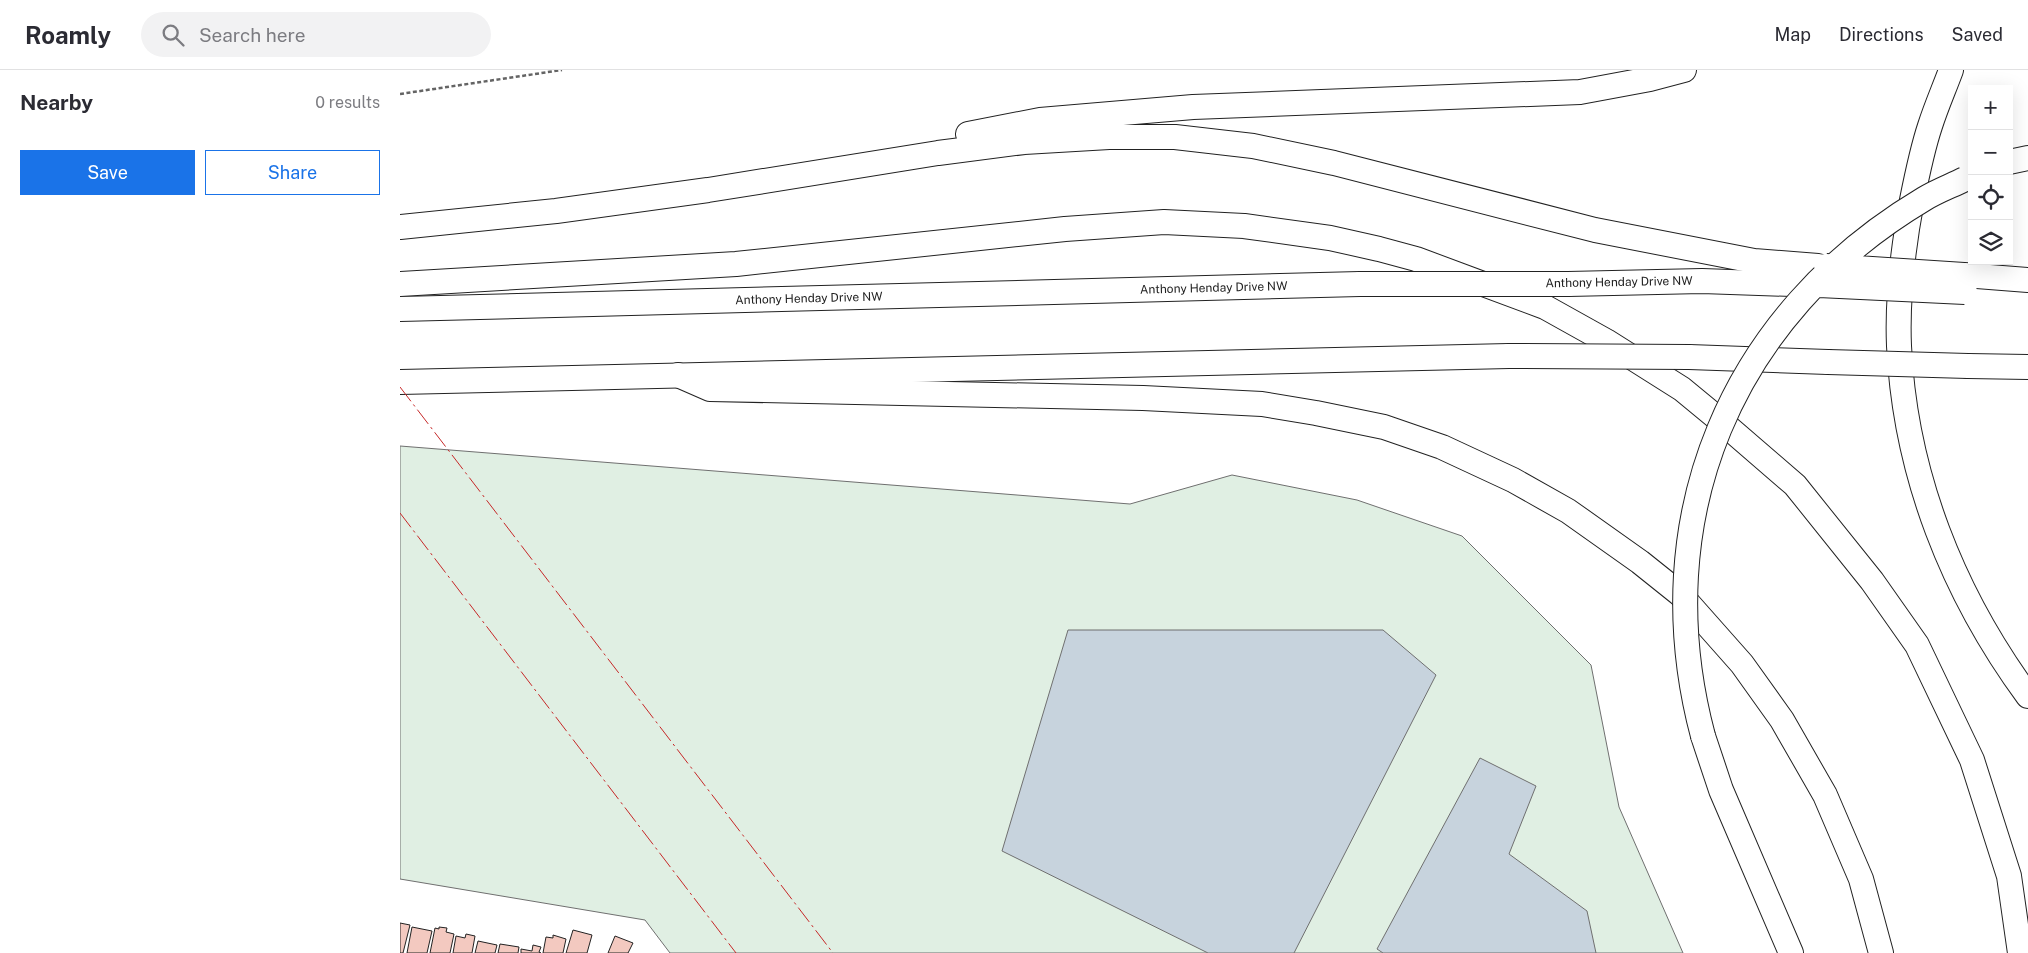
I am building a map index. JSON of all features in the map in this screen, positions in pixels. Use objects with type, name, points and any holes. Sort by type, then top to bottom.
[{"type":"highway","points":[[627,201],[709,181],[1040,120],[1193,106],[1580,92],[1650,79],[1684,70]]},
{"type":"highway","points":[[1951,70],[1930,126],[1918,172],[1903,257],[1899,346],[1904,390],[1910,436],[1940,541],[1962,590],[1984,631],[2028,696]]},
{"type":"highway","points":[[400,228],[556,212],[938,153],[1024,142],[1109,137],[1175,138],[1253,146],[1325,161],[1595,230],[1819,275]]},
{"type":"highway","points":[[2013,161],[2028,158]]},
{"type":"highway","points":[[1791,953],[1721,790],[1696,710],[1686,650],[1684,624],[1685,565],[1698,490],[1712,445],[1728,405],[1765,344],[1801,300],[1826,273],[1889,221],[1926,198],[1968,178]]},
{"type":"highway","points":[[400,284],[736,264],[1065,229],[1164,222],[1244,226],[1330,238],[1416,259],[1545,307],[1606,341],[1682,389],[1736,433],[1795,486],[1872,581],[1917,645],[1972,760],[2009,876],[2020,953]]},
{"type":"highway","name":"Anthony Henday Drive NW","points":[[400,309],[1360,284],[1568,284],[1702,281],[1819,275],[1964,283],[2028,295]]},
{"type":"highway","points":[[1964,283],[2028,280]]},
{"type":"highway","points":[[400,382],[1509,356],[1689,357],[2028,367]]},
{"type":"highway","points":[[678,375],[710,389],[1143,398],[1262,404],[1384,427],[1442,447],[1513,480],[1568,511],[1640,562],[1680,594],[1742,664],[1786,728],[1825,794],[1861,879],[1881,953]]},
{"type":"path","points":[[400,94],[562,70]]},
{"type":"green space","points":[[400,446],[1130,504],[1232,475],[1357,500],[1462,536],[1591,665],[1619,807],[1683,953],[670,953],[645,920],[400,879]]},
{"type":"shaded area","points":[[1068,630],[1383,630],[1436,675],[1294,953],[1208,953],[1002,851]]},
{"type":"shaded area","points":[[1480,758],[1536,786],[1509,854],[1587,911],[1596,953],[1383,953],[1377,949]]},
{"type":"building","points":[[400,923],[410,925],[403,953],[400,953]]},
{"type":"building","points":[[412,927],[432,931],[427,953],[407,953]]},
{"type":"building","points":[[439,927],[447,928],[446,932],[454,934],[450,953],[430,953],[435,928],[439,929]]},
{"type":"building","points":[[573,930],[592,935],[587,953],[566,953]]},
{"type":"building","points":[[466,934],[475,936],[472,953],[453,953],[456,936],[465,938]]},
{"type":"building","points":[[553,935],[566,939],[563,953],[543,953],[546,937],[553,938]]},
{"type":"building","points":[[615,936],[633,943],[628,953],[608,953]]},
{"type":"building","points":[[478,941],[497,945],[495,953],[475,953]]},
{"type":"building","points":[[500,944],[519,947],[518,953],[498,953]]},
{"type":"building","points":[[533,945],[541,947],[539,952],[541,953],[521,953],[521,949],[532,951]]},
{"type":"power","points":[[400,387],[833,953]]},
{"type":"power","points":[[400,513],[736,953]]}]
